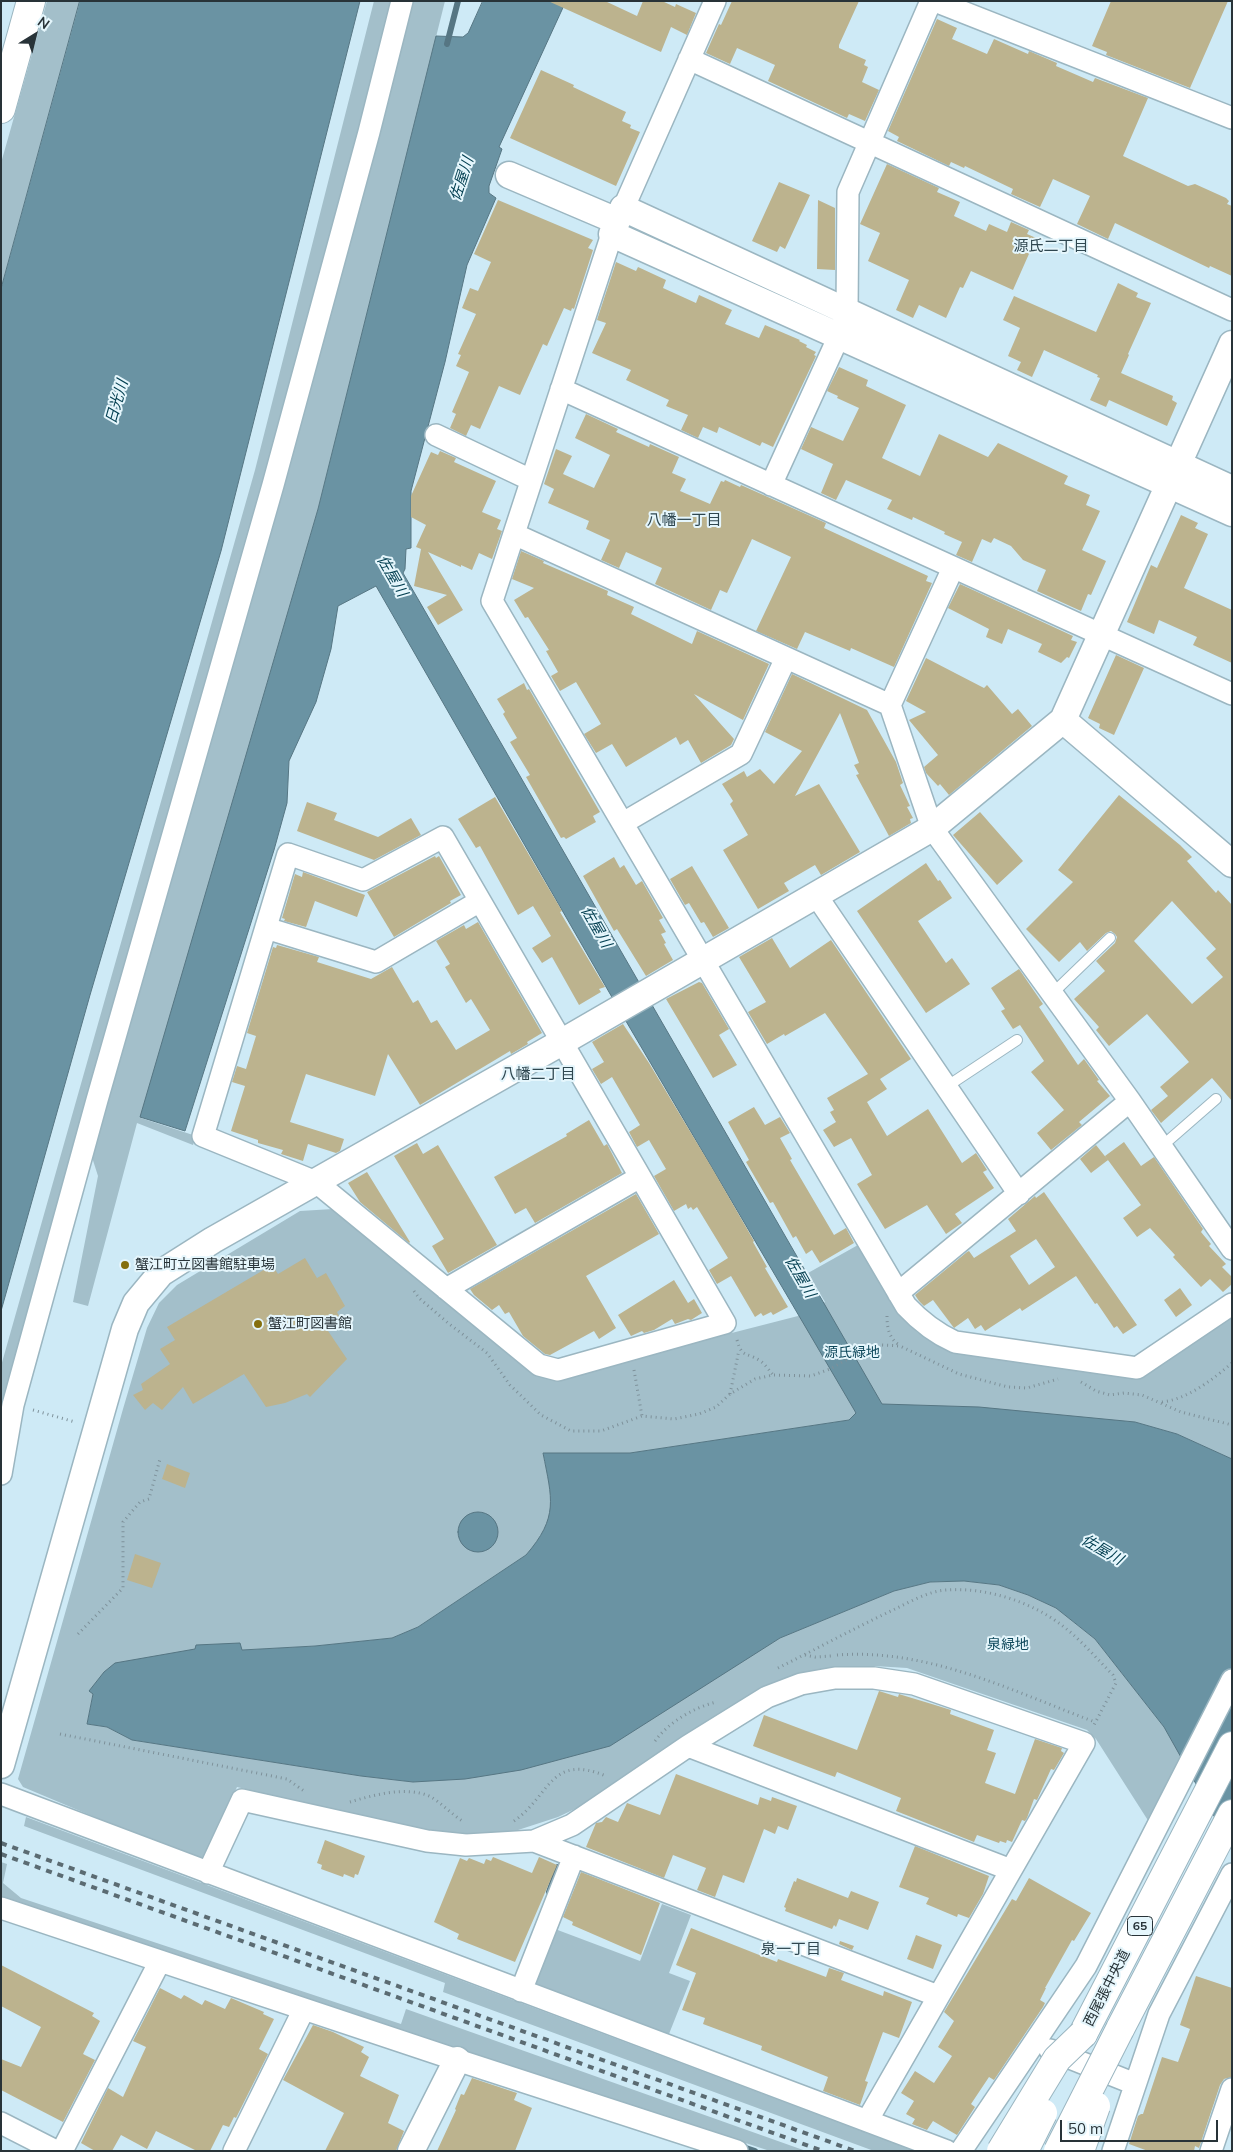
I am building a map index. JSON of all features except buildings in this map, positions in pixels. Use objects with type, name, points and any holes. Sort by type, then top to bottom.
[{"type":"main road","points":[[1,109],[15,42],[31,1]]},
{"type":"main road","name":"西尾張中央道","points":[[1024,2151],[1232,1746]]},
{"type":"main road","name":"65","points":[[1058,2151],[1227,1824]]},
{"type":"main road","name":"65","points":[[1080,2151],[1088,2134],[1120,2029]]},
{"type":"main road","name":"65","points":[[1001,2151],[1057,2060],[1083,2034]]},
{"type":"street","points":[[1,1474],[13,1404],[97,1100],[274,485],[367,141],[402,1]]},
{"type":"street","points":[[715,1],[617,221],[492,601],[898,1293],[906,1306],[923,1324],[939,1335],[955,1342],[1137,1368],[1232,1304]]},
{"type":"street","points":[[771,485],[839,336],[847,311],[848,192],[931,1]]},
{"type":"street","points":[[935,1],[1232,118]]},
{"type":"street","points":[[689,60],[1232,310]]},
{"type":"street","points":[[509,175],[617,221],[847,311],[1172,474],[1232,512]]},
{"type":"street","points":[[617,221],[839,336],[1172,474],[1232,489]]},
{"type":"street","points":[[1,1765],[125,1329],[136,1303],[161,1273],[213,1240],[615,1012],[932,828],[1063,720],[1232,344]]},
{"type":"street","points":[[561,389],[1232,694]]},
{"type":"street","points":[[436,435],[532,480]]},
{"type":"street","points":[[514,534],[890,705]]},
{"type":"street","points":[[953,568],[890,705],[932,828],[1130,1101],[1232,1249]]},
{"type":"street","points":[[623,823],[741,754],[786,658]]},
{"type":"street","points":[[1063,720],[1232,864]]},
{"type":"street","points":[[443,836],[725,1323],[558,1370],[539,1365],[316,1182],[203,1136],[266,928],[288,854],[363,880],[443,836]]},
{"type":"street","points":[[816,895],[1019,1194]]},
{"type":"street","points":[[266,928],[376,962],[480,900]]},
{"type":"street","points":[[898,1293],[1130,1101]]},
{"type":"street","points":[[446,1289],[640,1177]]},
{"type":"street","points":[[208,1873],[242,1800],[427,1841],[466,1845],[534,1840],[572,1825],[688,1746],[767,1697],[801,1684],[835,1678],[874,1678],[914,1684],[1084,1743],[867,2121]]},
{"type":"street","points":[[960,2151],[1086,1966],[1232,1680]]},
{"type":"street","points":[[688,1746],[1011,1870]]},
{"type":"street","points":[[1,1794],[946,2151]]},
{"type":"street","points":[[534,1840],[938,1996]]},
{"type":"street","points":[[522,1991],[574,1856]]},
{"type":"street","points":[[1113,2151],[1159,2014],[1232,1874]]},
{"type":"street","points":[[1,1908],[737,2151]]},
{"type":"street","points":[[62,2151],[160,1961]]},
{"type":"street","points":[[234,2151],[304,2009]]},
{"type":"street","points":[[1033,2044],[1135,2084]]},
{"type":"street","points":[[411,2151],[457,2060]]},
{"type":"street","points":[[1211,2151],[1232,2089]]},
{"type":"street","points":[[1,2123],[56,2151]]},
{"type":"lane","points":[[1052,993],[1110,938]]},
{"type":"lane","points":[[946,1087],[1017,1040]]},
{"type":"lane","points":[[1161,1147],[1216,1099]]},
{"type":"path","points":[[725,1323],[735,1333],[739,1349],[730,1394]]},
{"type":"path","points":[[830,1369],[864,1350],[882,1346],[900,1346],[958,1374],[1008,1387],[1027,1388],[1063,1379]]},
{"type":"path","points":[[739,1349],[745,1356],[756,1358],[765,1365],[773,1376]]},
{"type":"path","points":[[627,1351],[637,1379],[642,1416]]},
{"type":"path","points":[[1161,1402],[1184,1396],[1203,1385],[1232,1363]]},
{"type":"path","points":[[1079,1381],[1096,1392],[1110,1395],[1124,1393],[1142,1396],[1161,1402],[1181,1412],[1232,1425]]},
{"type":"path","points":[[13,1404],[98,1428]]},
{"type":"path","points":[[78,1634],[123,1588],[123,1522],[140,1502],[148,1499],[160,1459]]},
{"type":"path","points":[[777,1669],[864,1624],[929,1594],[946,1590],[974,1591],[999,1595],[1026,1605],[1050,1617],[1064,1627],[1113,1675],[1116,1683],[1084,1743]]},
{"type":"path","points":[[655,1742],[660,1734],[681,1718],[709,1704],[718,1702]]},
{"type":"path","points":[[60,1734],[288,1779],[308,1794]]},
{"type":"path","points":[[506,1823],[514,1821],[523,1814],[554,1779],[564,1772],[579,1768],[606,1776],[613,1776]]},
{"type":"path","points":[[343,1804],[365,1797],[392,1793],[412,1793],[429,1796],[466,1823]]},
{"type":"green space","points":[[47,1],[80,1],[1,289],[1,163]]},
{"type":"green space","points":[[374,1],[392,1],[347,175],[1,1433],[1,1366],[255,470]]},
{"type":"green space","points":[[411,1],[445,1],[318,509],[141,1118],[196,1136],[193,1145],[137,1123],[88,1306],[73,1302],[98,1176],[90,1151]]},
{"type":"green space","points":[[333,1209],[516,1361],[537,1374],[560,1377],[798,1316],[825,1302],[808,1273],[858,1245],[896,1310],[917,1332],[935,1343],[1141,1377],[1232,1315],[1232,1459],[1177,1434],[1135,1422],[856,1413],[849,1420],[630,1453],[543,1453],[552,1499],[550,1515],[536,1543],[526,1555],[418,1627],[392,1638],[315,1646],[242,1650],[196,1646],[196,1649],[93,1694],[87,1724],[107,1727],[132,1740],[361,1776],[413,1782],[722,1673],[780,1638],[894,1591],[930,1582],[964,1581],[999,1585],[1028,1595],[1056,1608],[1095,1639],[1164,1727],[1182,1756],[1149,1822],[1096,1739],[1087,1730],[907,1668],[874,1666],[834,1668],[600,1797],[558,1817],[515,1831],[463,1836],[424,1832],[237,1787],[205,1856],[199,1861],[23,1787],[18,1779],[123,1409],[147,1328],[159,1303],[177,1285],[300,1211]]},
{"type":"green space","points":[[26,1817],[915,2151],[874,2151],[443,1992],[445,1983],[24,1826]]},
{"type":"green space","points":[[1,1862],[7,1864],[3,1883],[21,1898],[401,2024],[406,2009],[806,2151],[770,2151],[1,1899]]},
{"type":"green space","points":[[662,1904],[691,1915],[669,1973],[690,1981],[667,2039],[538,1986],[535,1981],[555,1929],[640,1961]]},
{"type":"water","name":"日光川","points":[[80,1],[360,1],[221,551],[90,995],[1,1311],[1,289]]},
{"type":"water","name":"佐屋川","points":[[483,1],[566,1],[499,147],[502,149],[489,186],[489,193],[496,198],[467,265],[445,362],[411,491],[411,548],[406,549],[403,573],[882,1404],[979,1407],[1135,1422],[1177,1434],[1232,1459],[1232,1848],[1164,1727],[1095,1639],[1056,1608],[1028,1595],[999,1585],[964,1581],[930,1582],[894,1591],[780,1638],[610,1746],[521,1770],[465,1779],[413,1782],[361,1776],[132,1740],[107,1727],[87,1724],[93,1694],[89,1691],[104,1672],[115,1663],[195,1649],[196,1645],[240,1643],[242,1650],[315,1646],[392,1638],[418,1627],[526,1555],[537,1542],[544,1530],[550,1507],[549,1483],[543,1453],[630,1453],[849,1420],[856,1413],[613,999],[376,586],[338,606],[331,649],[316,702],[289,761],[287,803],[274,850],[185,1131],[140,1117],[318,509],[436,36],[463,37],[468,33]]},
{"type":"water","points":[[482,1512],[489,1515],[495,1521],[498,1532],[497,1540],[489,1549],[482,1552],[474,1552],[467,1549],[459,1540],[458,1528],[461,1521],[470,1513]]},
{"type":"waterway","points":[[447,44],[458,1]]},
{"type":"waterway","points":[[549,1892],[558,1867]]},
{"type":"waterway","points":[[740,2146],[755,2151]]},
{"type":"railway","points":[[1,1843],[855,2151]]},
{"type":"railway","points":[[1,1854],[823,2151]]},
{"type":"place","name":"蟹江町立図書館駐車場","points":[[125,1265]]},
{"type":"place","name":"蟹江町図書館","points":[[258,1324]]},
{"type":"district","name":"源氏二丁目","points":[[1051,246]]},
{"type":"district","name":"八幡一丁目","points":[[684,520]]},
{"type":"district","name":"八幡二丁目","points":[[538,1074]]},
{"type":"district","name":"泉一丁目","points":[[791,1949]]},
{"type":"park label","name":"源氏緑地","points":[[852,1353]]},
{"type":"park label","name":"泉緑地","points":[[1008,1645]]}]
